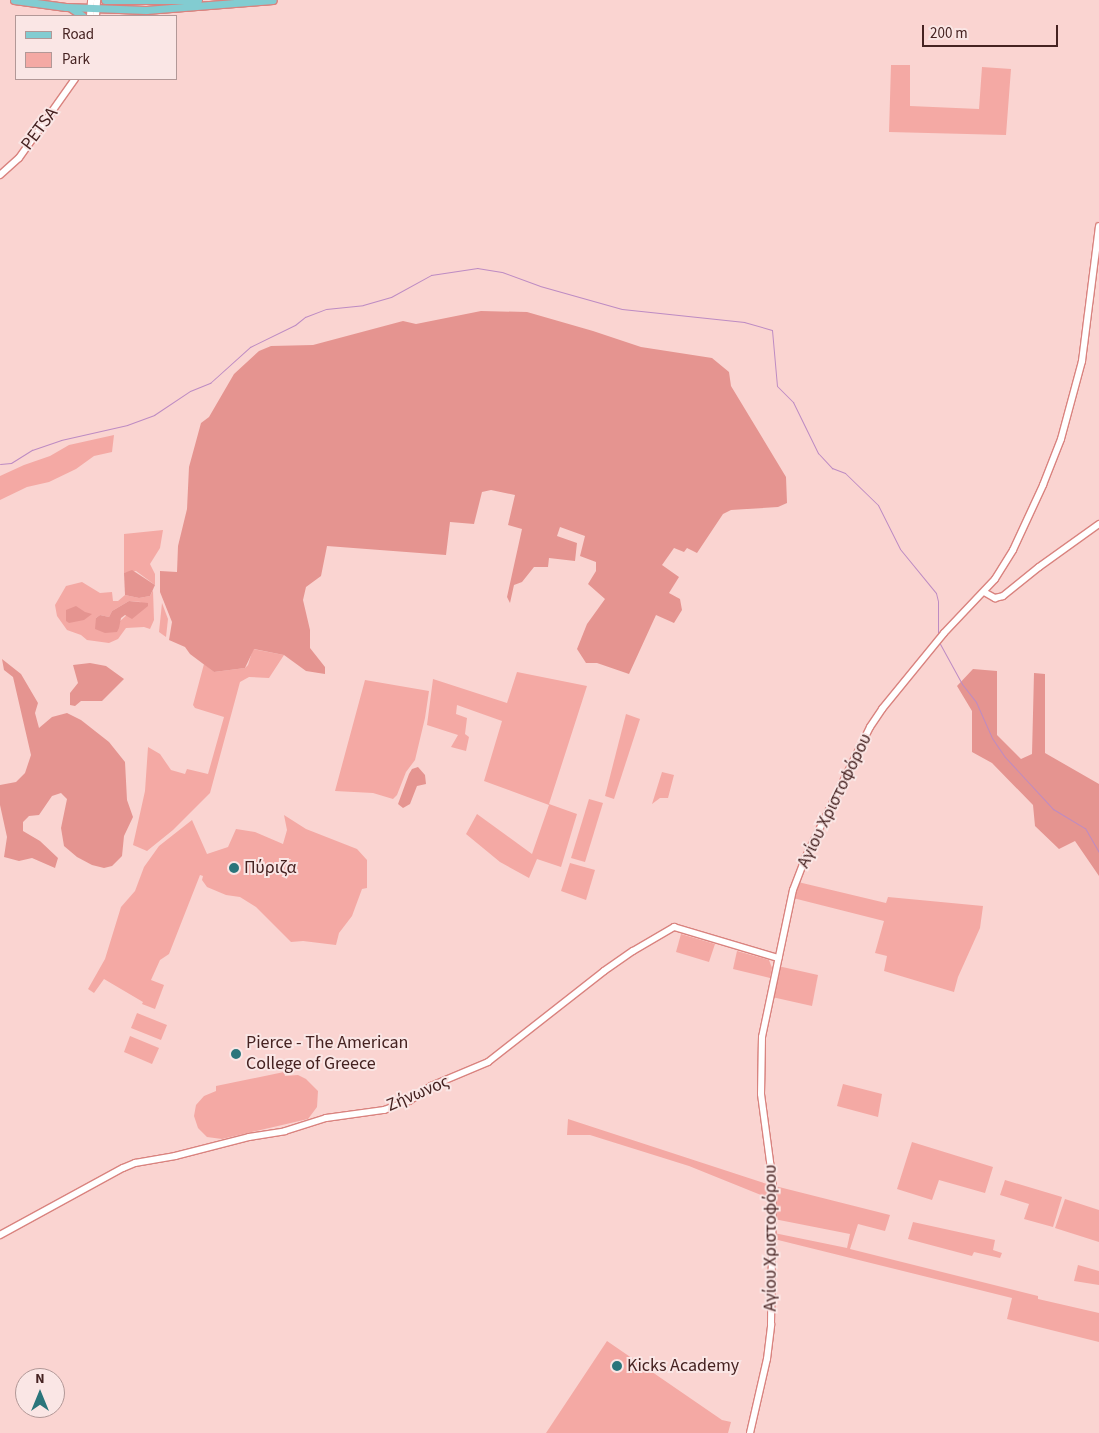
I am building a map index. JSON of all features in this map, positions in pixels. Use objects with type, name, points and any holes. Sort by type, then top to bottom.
[{"type":"main road","points":[[14,0],[93,12],[176,9],[273,0]]},
{"type":"main road","points":[[91,0],[93,12]]},
{"type":"main road","points":[[93,12],[97,0]]},
{"type":"main road","points":[[105,0],[198,0]]},
{"type":"main road","points":[[66,7],[81,15]]},
{"type":"main road","name":"PETSA","points":[[0,175],[19,158],[74,80]]},
{"type":"main road","name":"Αγίου Χριστοφόρου","points":[[750,1433],[770,1339],[773,1184],[761,1094],[760,1064],[765,1021],[793,890],[805,858],[870,727],[934,644],[995,580],[1013,550],[1061,439],[1082,361],[1099,226]]},
{"type":"main road","points":[[984,592],[995,598],[1003,596],[1026,576],[1099,524]]},
{"type":"main road","name":"Ζήνωνος","points":[[0,1235],[135,1163],[175,1156],[249,1137],[285,1131],[326,1118],[384,1110],[409,1101],[430,1086],[488,1062],[611,966],[674,927],[778,958]]},
{"type":"green space","points":[[891,65],[910,65],[910,106],[979,109],[982,67],[1011,69],[1006,135],[889,132]]},
{"type":"green space","points":[[114,435],[112,452],[94,456],[76,469],[49,482],[27,487],[0,500],[0,476],[50,456],[69,445]]},
{"type":"green space","points":[[163,530],[160,548],[150,564],[155,574],[155,585],[136,571],[124,573],[124,534]]},
{"type":"green space","points":[[82,582],[100,593],[112,592],[113,601],[118,601],[125,595],[139,598],[150,596],[153,590],[154,620],[150,629],[144,627],[126,628],[118,639],[109,643],[87,640],[81,635],[67,630],[57,616],[55,605],[66,586]],"holes":[[[129,601],[141,602],[119,622],[96,618],[100,615],[109,617],[112,611]]]},
{"type":"green space","points":[[162,603],[168,619],[166,637],[159,632]]},
{"type":"green space","points":[[253,649],[284,655],[269,678],[249,677],[240,682],[210,793],[173,830],[147,851],[133,845],[145,791],[148,747],[160,754],[171,770],[185,774],[187,769],[208,774],[224,717],[195,708],[193,705],[204,664],[214,672],[245,668],[248,665]]},
{"type":"green space","points":[[517,672],[587,686],[549,804],[577,814],[561,867],[537,859],[529,878],[500,862],[466,834],[477,814],[532,854],[549,805],[484,781],[502,721],[457,705],[456,714],[467,718],[465,734],[469,737],[466,751],[451,747],[458,735],[427,725],[433,679],[507,703]]},
{"type":"green space","points":[[365,680],[429,691],[415,760],[406,772],[397,795],[393,799],[373,793],[335,791]]},
{"type":"green space","points":[[626,714],[640,719],[614,799],[605,796]]},
{"type":"green space","points":[[662,772],[674,775],[668,798],[660,798],[652,804]]},
{"type":"green space","points":[[589,799],[603,803],[585,862],[571,858]]},
{"type":"green space","points":[[284,815],[306,829],[357,849],[367,860],[367,888],[362,889],[352,916],[339,933],[336,945],[303,941],[291,942],[256,907],[240,897],[226,895],[207,887],[202,880],[203,876],[200,875],[169,954],[160,960],[151,980],[164,985],[155,1009],[142,1004],[143,1002],[104,979],[94,993],[88,989],[105,959],[121,907],[135,891],[144,867],[159,846],[192,820],[207,854],[228,847],[236,829],[255,832],[283,844],[287,830]]},
{"type":"green space","points":[[570,863],[595,870],[586,900],[561,891]]},
{"type":"green space","points":[[798,882],[886,903],[888,897],[983,906],[980,928],[958,977],[954,992],[884,971],[887,956],[875,953],[884,921],[793,898]]},
{"type":"green space","points":[[681,934],[715,944],[709,962],[676,952]]},
{"type":"green space","points":[[737,951],[769,960],[772,968],[770,978],[733,969]]},
{"type":"green space","points":[[778,966],[818,975],[812,1006],[772,997]]},
{"type":"green space","points":[[137,1013],[167,1025],[161,1040],[131,1028]]},
{"type":"green space","points":[[130,1036],[159,1048],[152,1064],[124,1052]]},
{"type":"green space","points":[[284,1072],[285,1076],[298,1075],[306,1079],[318,1091],[317,1107],[308,1119],[222,1139],[207,1137],[198,1128],[194,1116],[196,1105],[204,1096],[216,1091],[216,1086]]},
{"type":"green space","points":[[843,1084],[882,1094],[878,1117],[837,1106]]},
{"type":"green space","points":[[568,1119],[770,1185],[771,1199],[689,1166],[590,1135],[567,1135]]},
{"type":"green space","points":[[912,1142],[993,1167],[985,1193],[939,1180],[932,1200],[897,1189]]},
{"type":"green space","points":[[1005,1180],[1062,1197],[1053,1227],[1024,1219],[1029,1204],[1000,1195]]},
{"type":"green space","points":[[775,1186],[890,1215],[885,1231],[858,1224],[850,1249],[1038,1296],[1038,1299],[1099,1313],[1099,1342],[1007,1319],[1012,1298],[774,1239],[774,1233],[847,1248],[850,1234],[774,1219]]},
{"type":"green space","points":[[1065,1199],[1099,1210],[1099,1242],[1055,1228]]},
{"type":"green space","points":[[913,1222],[995,1240],[993,1250],[1002,1253],[1000,1258],[974,1252],[972,1256],[908,1239]]},
{"type":"green space","points":[[1078,1265],[1099,1271],[1099,1285],[1074,1281]]},
{"type":"green space","name":"Kicks Academy","points":[[607,1341],[722,1420],[731,1422],[728,1433],[546,1433]]},
{"type":"shaded area","points":[[481,311],[527,312],[641,347],[712,358],[729,372],[731,386],[786,477],[787,503],[778,507],[731,510],[723,514],[697,553],[687,548],[684,552],[674,548],[662,565],[679,577],[669,593],[680,599],[682,610],[674,623],[656,615],[629,674],[597,663],[586,663],[577,649],[587,624],[605,599],[588,584],[596,571],[596,562],[580,556],[585,536],[560,527],[557,536],[577,543],[575,561],[549,558],[548,567],[534,567],[522,582],[514,585],[510,603],[507,597],[522,529],[508,525],[515,495],[491,490],[482,492],[474,524],[450,522],[446,555],[327,546],[321,576],[306,587],[303,600],[310,630],[310,648],[325,667],[325,674],[306,671],[284,655],[254,649],[245,668],[214,672],[190,654],[185,647],[169,640],[172,622],[160,592],[160,571],[177,572],[178,546],[187,509],[189,467],[201,423],[209,417],[234,374],[259,351],[271,346],[313,345],[403,321],[416,324]]},
{"type":"shaded area","points":[[132,570],[155,585],[150,596],[139,598],[125,595],[124,573]]},
{"type":"shaded area","points":[[129,601],[148,603],[148,606],[132,619],[125,615],[121,618],[117,632],[105,633],[95,629],[96,618],[100,615],[109,617],[112,611]]},
{"type":"shaded area","points":[[76,606],[92,614],[84,620],[69,623],[66,621],[66,610]]},
{"type":"shaded area","points":[[2,659],[21,674],[38,703],[35,713],[39,728],[52,717],[67,713],[81,720],[109,742],[125,762],[127,800],[133,817],[124,836],[122,856],[112,866],[104,868],[92,865],[77,857],[64,846],[61,828],[67,799],[61,793],[52,796],[39,815],[29,816],[23,822],[23,831],[40,841],[58,858],[55,868],[32,858],[19,861],[4,857],[7,837],[0,805],[0,785],[16,782],[25,773],[31,755],[13,677],[4,670]]},
{"type":"shaded area","points":[[90,663],[106,666],[124,679],[102,701],[81,701],[75,706],[70,705],[70,693],[78,683],[73,665]]},
{"type":"shaded area","points":[[973,669],[997,671],[997,735],[1021,759],[1032,754],[1034,673],[1045,674],[1045,753],[1099,784],[1099,876],[1075,841],[1059,849],[1035,826],[1033,805],[992,763],[972,752],[972,711],[957,686]]},
{"type":"shaded area","points":[[418,767],[425,775],[426,784],[417,786],[410,804],[403,808],[398,804],[409,774],[412,769]]},
{"type":"waterway","points":[[0,464],[11,463],[32,450],[61,440],[127,425],[154,415],[190,391],[210,383],[250,347],[295,325],[305,317],[326,309],[363,305],[391,297],[431,275],[477,268],[502,272],[540,286],[622,309],[744,322],[772,330],[777,386],[793,402],[818,453],[832,468],[845,473],[878,505],[900,549],[936,593],[938,601],[938,638]]},
{"type":"waterway","points":[[939,642],[962,684],[976,702],[992,738],[1005,757],[1053,809],[1085,828],[1099,852]]},
{"type":"place","name":"Πύριζα","points":[[234,868]]},
{"type":"place","name":"Pierce - The American College of Greece","points":[[236,1054]]},
{"type":"place","name":"Kicks Academy","points":[[617,1366]]}]
